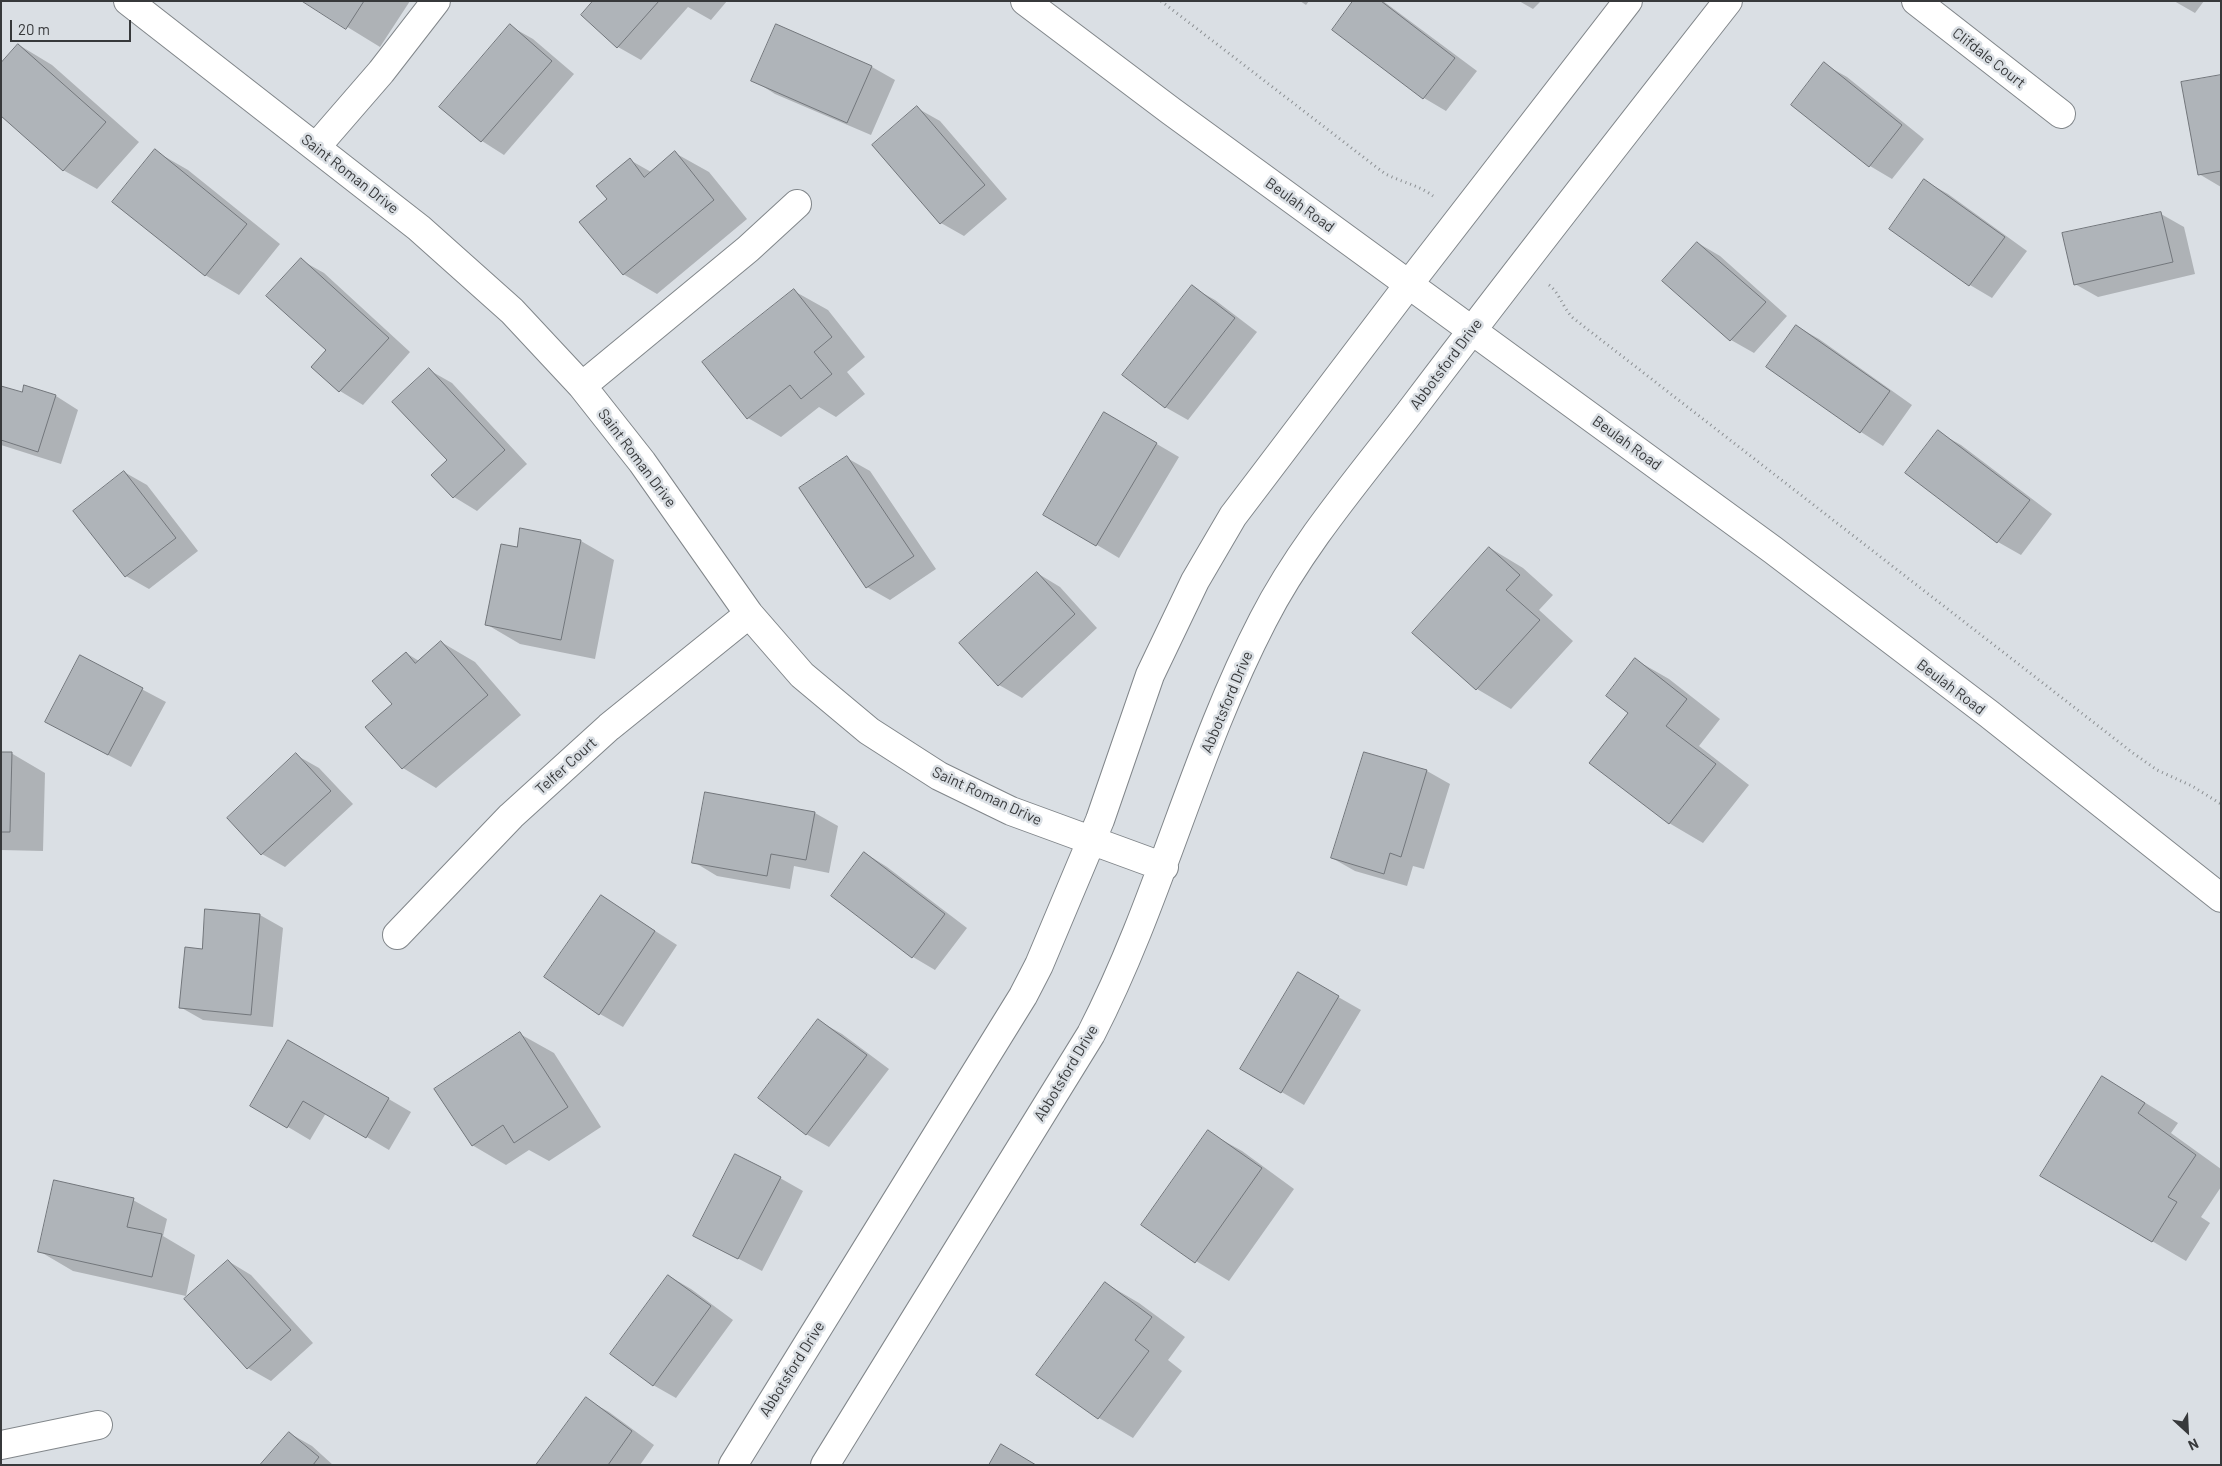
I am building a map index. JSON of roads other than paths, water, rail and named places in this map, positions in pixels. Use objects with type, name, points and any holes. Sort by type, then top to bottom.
[{"type":"street","name":"Saint Roman Drive","points":[[128,1],[441,247],[512,311],[582,386],[642,462],[749,614],[802,675],[869,731],[939,776],[1011,811],[1164,867]]},
{"type":"street","points":[[316,147],[381,72],[436,1]]},
{"type":"street","name":"Beulah Road","points":[[1025,1],[1773,550],[1996,720],[2221,898]]},
{"type":"street","name":"Abbotsford Drive","points":[[733,1465],[1023,996],[1039,964],[1100,820],[1150,675],[1194,581],[1234,516],[1409,284],[1628,1]]},
{"type":"street","name":"Abbotsford Drive","points":[[825,1465],[1091,1034],[1110,997],[1164,867],[1222,705],[1264,618],[1299,559],[1472,330],[1728,1]]},
{"type":"street","name":"Clifdale Court","points":[[1916,1],[2061,114]]},
{"type":"street","points":[[582,386],[748,249],[797,204]]},
{"type":"street","name":"Telfer Court","points":[[397,935],[511,816],[609,727],[749,614]]},
{"type":"street","points":[[1,1445],[98,1425]]}]
